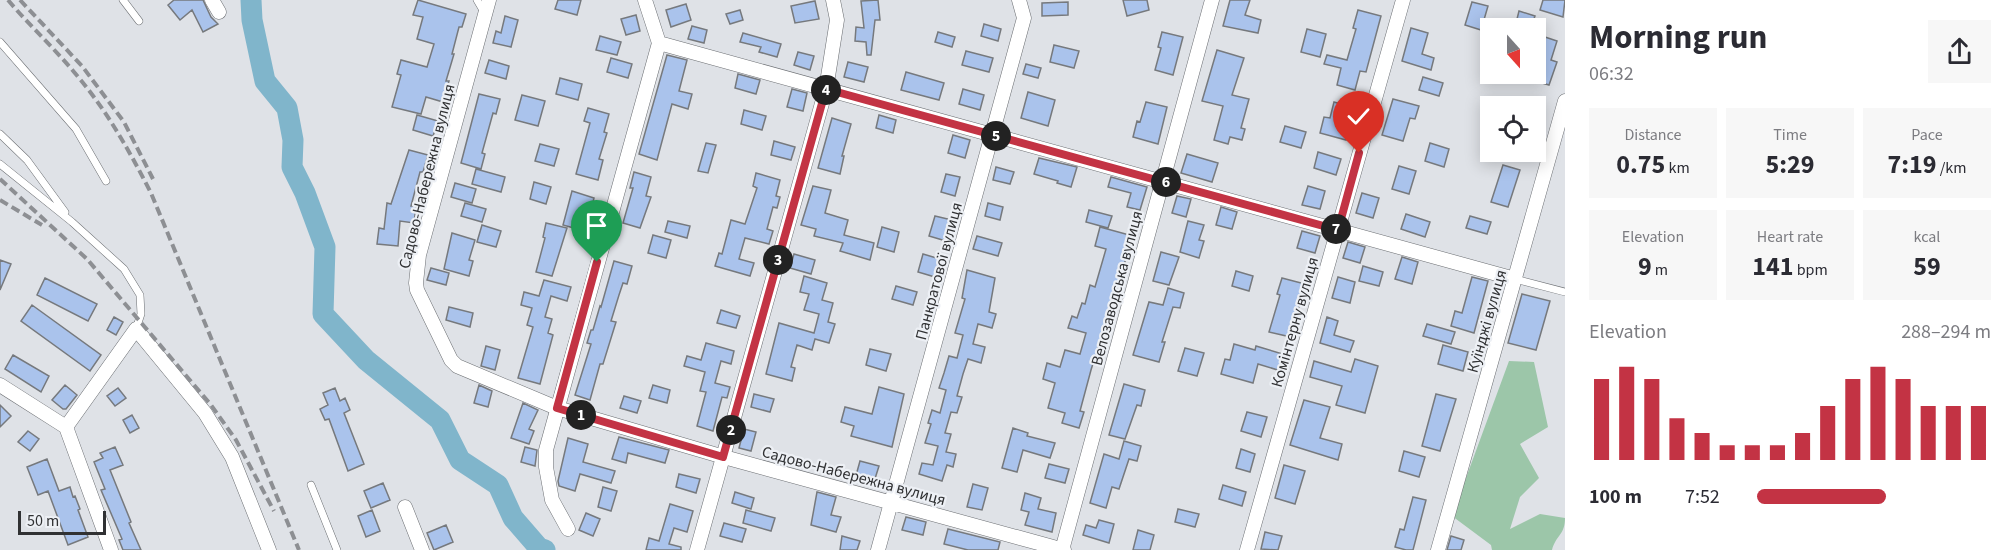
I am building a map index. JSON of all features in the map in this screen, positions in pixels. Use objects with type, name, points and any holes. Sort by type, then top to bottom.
[{"type":"street","points":[[568,529],[552,500],[546,467],[546,450],[659,43],[645,0]]},
{"type":"street","points":[[697,550],[826,89],[837,20],[833,0]]},
{"type":"street","name":"Панкратової вулиця","points":[[878,550],[1024,18],[1019,0]]},
{"type":"street","name":"Велозаводська вулиця","points":[[1063,550],[1212,0]]},
{"type":"street","name":"Комінтерну вулиця","points":[[1247,550],[1403,0]]},
{"type":"street","name":"Садово-Набережна вулиця","points":[[487,7],[419,255],[416,283],[451,360],[457,366],[557,408],[723,457],[891,501],[1063,550]]},
{"type":"street","points":[[659,43],[1515,279]]},
{"type":"street","name":"Куїнджі вулиця","points":[[1438,550],[1565,101]]},
{"type":"street","points":[[66,427],[136,329],[205,412],[232,457],[269,550]]},
{"type":"street","points":[[0,385],[66,427],[111,550]]},
{"type":"street","points":[[405,507],[422,550]]},
{"type":"lane","points":[[123,0],[139,21]]},
{"type":"lane","points":[[477,0],[487,7]]},
{"type":"lane","points":[[0,42],[76,129],[106,181]]},
{"type":"lane","points":[[0,134],[27,160],[72,222]]},
{"type":"lane","points":[[0,164],[72,222],[123,269],[140,295],[141,314],[136,329]]},
{"type":"lane","points":[[1515,279],[1565,292]]},
{"type":"lane","points":[[310,485],[337,550]]},
{"type":"green space","points":[[1509,361],[1534,362],[1548,427],[1520,444],[1539,478],[1520,497],[1510,529],[1540,514],[1565,518],[1564,528],[1552,550],[1492,550],[1491,545],[1452,516]]},
{"type":"building","points":[[174,0],[203,0],[211,17],[218,24],[203,32],[192,10],[180,20],[168,5]]},
{"type":"building","points":[[418,0],[466,14],[462,27],[459,27],[443,102],[426,97],[421,114],[392,107],[401,75],[397,74],[401,60],[427,67],[434,44],[417,39],[423,17],[413,15]]},
{"type":"building","points":[[558,0],[581,0],[577,15],[555,9]]},
{"type":"building","points":[[878,0],[880,20],[875,20],[871,55],[867,55],[866,42],[855,41],[856,27],[864,28],[861,1]]},
{"type":"building","points":[[1123,0],[1147,0],[1149,10],[1127,16]]},
{"type":"building","points":[[1230,0],[1250,0],[1245,15],[1261,20],[1258,33],[1223,26]]},
{"type":"building","points":[[1543,0],[1565,0],[1563,17],[1540,10]]},
{"type":"building","points":[[815,1],[819,19],[795,23],[791,6]]},
{"type":"building","points":[[1068,2],[1068,15],[1042,16],[1042,3]]},
{"type":"building","points":[[1472,2],[1488,6],[1484,18],[1480,18],[1480,30],[1465,25]]},
{"type":"building","points":[[686,4],[691,20],[671,27],[666,10]]},
{"type":"building","points":[[740,10],[743,20],[730,24],[726,14]]},
{"type":"building","points":[[1358,10],[1381,16],[1366,72],[1360,71],[1355,90],[1337,85],[1341,68],[1324,64],[1327,55],[1347,60],[1356,29],[1353,28]]},
{"type":"building","points":[[1519,11],[1535,16],[1534,18],[1517,18]]},
{"type":"building","points":[[636,15],[640,31],[626,35],[621,19]]},
{"type":"building","points":[[505,16],[518,20],[511,47],[493,43],[496,31],[501,33]]},
{"type":"building","points":[[984,24],[1001,29],[998,41],[981,36]]},
{"type":"building","points":[[692,26],[707,30],[704,43],[688,39]]},
{"type":"building","points":[[1411,28],[1428,33],[1422,54],[1434,58],[1431,70],[1402,61]]},
{"type":"building","points":[[1307,29],[1326,34],[1320,57],[1301,52]]},
{"type":"building","points":[[938,32],[955,37],[952,47],[935,42]]},
{"type":"building","points":[[1162,32],[1183,37],[1173,75],[1155,70],[1161,48],[1158,47]]},
{"type":"building","points":[[743,33],[781,44],[777,57],[759,52],[761,47],[740,42]]},
{"type":"building","points":[[600,36],[621,42],[617,55],[596,50]]},
{"type":"building","points":[[1546,37],[1557,41],[1551,60],[1557,62],[1549,85],[1546,84]]},
{"type":"building","points":[[1054,45],[1079,51],[1074,68],[1050,62]]},
{"type":"building","points":[[1217,50],[1244,58],[1232,95],[1249,99],[1241,128],[1245,129],[1242,140],[1230,137],[1228,144],[1214,140],[1223,106],[1202,101]]},
{"type":"building","points":[[966,51],[993,58],[989,72],[962,65]]},
{"type":"building","points":[[798,52],[814,56],[810,70],[794,65]]},
{"type":"building","points":[[667,55],[687,60],[679,91],[692,94],[688,109],[672,104],[657,160],[639,154]]},
{"type":"building","points":[[611,58],[632,64],[628,78],[607,72]]},
{"type":"building","points":[[489,60],[509,66],[506,79],[485,73]]},
{"type":"building","points":[[848,62],[868,67],[864,82],[844,77]]},
{"type":"building","points":[[1026,64],[1041,68],[1038,78],[1023,74]]},
{"type":"building","points":[[906,72],[944,83],[939,100],[901,90]]},
{"type":"building","points":[[738,74],[760,80],[756,94],[735,88]]},
{"type":"building","points":[[1423,77],[1443,83],[1439,96],[1419,90]]},
{"type":"building","points":[[560,78],[582,84],[578,100],[556,94]]},
{"type":"building","points":[[792,89],[807,93],[803,111],[787,107]]},
{"type":"building","points":[[963,89],[984,95],[980,110],[959,104]]},
{"type":"building","points":[[1028,92],[1055,100],[1048,126],[1021,118]]},
{"type":"building","points":[[479,94],[500,99],[496,114],[493,113],[482,153],[485,154],[481,169],[461,163]]},
{"type":"building","points":[[522,95],[545,101],[538,126],[515,120]]},
{"type":"building","points":[[1393,99],[1419,106],[1415,119],[1410,118],[1403,141],[1382,135]]},
{"type":"building","points":[[1146,102],[1167,107],[1158,144],[1133,137],[1137,121],[1140,122]]},
{"type":"building","points":[[1334,102],[1354,108],[1346,140],[1320,133],[1324,117],[1330,118]]},
{"type":"building","points":[[588,108],[609,114],[604,132],[607,133],[599,159],[603,160],[598,180],[576,174],[590,123],[584,121]]},
{"type":"building","points":[[744,110],[766,116],[762,130],[741,124]]},
{"type":"building","points":[[417,115],[438,121],[433,136],[413,130]]},
{"type":"building","points":[[879,115],[896,120],[893,133],[876,128]]},
{"type":"building","points":[[832,118],[851,124],[842,156],[844,156],[840,174],[818,168]]},
{"type":"building","points":[[1285,126],[1306,132],[1301,148],[1280,142]]},
{"type":"building","points":[[953,135],[970,140],[965,158],[948,153]]},
{"type":"building","points":[[774,141],[795,147],[791,160],[771,155]]},
{"type":"building","points":[[706,143],[716,145],[708,173],[698,171]]},
{"type":"building","points":[[1430,143],[1449,149],[1444,167],[1425,161]]},
{"type":"building","points":[[540,144],[559,149],[554,166],[535,161]]},
{"type":"building","points":[[409,150],[428,155],[423,172],[420,172],[411,206],[416,206],[414,223],[400,221],[398,246],[377,244],[379,228],[384,229],[387,203],[391,204]]},
{"type":"building","points":[[1318,152],[1341,159],[1336,175],[1314,168]]},
{"type":"building","points":[[1187,154],[1218,163],[1212,182],[1181,173]]},
{"type":"building","points":[[1039,158],[1077,167],[1071,187],[1034,174]]},
{"type":"building","points":[[1503,165],[1520,170],[1508,207],[1491,202]]},
{"type":"building","points":[[1399,166],[1416,171],[1409,194],[1392,189]]},
{"type":"building","points":[[996,167],[1014,172],[1010,184],[993,180]]},
{"type":"building","points":[[476,169],[505,177],[501,192],[472,184]]},
{"type":"building","points":[[634,172],[651,177],[646,196],[651,197],[640,228],[623,223],[633,188],[630,188]]},
{"type":"building","points":[[756,173],[780,180],[776,196],[780,197],[777,208],[773,207],[767,229],[773,231],[769,244],[745,238],[739,259],[754,263],[750,276],[715,266],[719,253],[722,254],[731,220],[745,224],[757,188],[753,186]]},
{"type":"building","points":[[946,174],[960,177],[955,196],[941,192]]},
{"type":"building","points":[[1111,177],[1147,187],[1140,210],[1127,207],[1131,193],[1108,187]]},
{"type":"building","points":[[534,182],[551,187],[546,204],[530,199]]},
{"type":"building","points":[[455,183],[476,189],[472,203],[451,197]]},
{"type":"building","points":[[813,186],[831,190],[825,213],[848,220],[844,235],[874,243],[870,260],[840,251],[843,243],[814,236],[816,229],[801,225]]},
{"type":"building","points":[[1308,186],[1325,191],[1320,209],[1302,205]]},
{"type":"building","points":[[572,191],[594,198],[590,214],[586,213],[581,230],[563,225]]},
{"type":"building","points":[[1362,193],[1379,198],[1373,218],[1356,213]]},
{"type":"building","points":[[1177,196],[1191,199],[1186,217],[1172,213]]},
{"type":"building","points":[[465,203],[486,209],[482,222],[461,216]]},
{"type":"building","points":[[988,203],[1003,207],[1000,220],[985,216]]},
{"type":"building","points":[[1221,207],[1237,212],[1232,229],[1216,225]]},
{"type":"building","points":[[1089,210],[1112,216],[1108,228],[1086,222]]},
{"type":"building","points":[[1406,214],[1430,222],[1425,237],[1401,229]]},
{"type":"building","points":[[935,216],[952,220],[946,241],[929,236]]},
{"type":"building","points":[[1470,216],[1491,222],[1487,234],[1466,228]]},
{"type":"building","points":[[668,221],[690,226],[687,238],[665,232]]},
{"type":"building","points":[[1188,221],[1204,225],[1199,240],[1204,241],[1199,258],[1180,252]]},
{"type":"building","points":[[546,223],[567,228],[552,276],[536,272],[545,238],[543,237]]},
{"type":"building","points":[[482,225],[501,231],[496,247],[477,242]]},
{"type":"building","points":[[882,227],[899,232],[894,252],[877,247]]},
{"type":"building","points":[[1100,227],[1133,236],[1091,370],[1080,411],[1084,412],[1079,428],[1062,423],[1065,413],[1048,408],[1055,383],[1043,379],[1047,363],[1060,367],[1065,350],[1080,354],[1086,333],[1068,328],[1072,316],[1077,318],[1082,303],[1085,304],[1090,285],[1095,287],[1106,249],[1095,246]]},
{"type":"building","points":[[1302,231],[1320,236],[1315,253],[1297,248]]},
{"type":"building","points":[[452,233],[475,240],[469,260],[473,261],[469,276],[444,269]]},
{"type":"building","points":[[653,235],[671,240],[666,258],[648,253]]},
{"type":"building","points":[[977,236],[1002,243],[998,256],[973,249]]},
{"type":"building","points":[[1348,242],[1365,247],[1360,263],[1343,258]]},
{"type":"building","points":[[1161,252],[1179,257],[1169,285],[1153,281]]},
{"type":"building","points":[[794,254],[815,260],[811,274],[790,268]]},
{"type":"building","points":[[923,254],[940,259],[935,277],[918,272]]},
{"type":"building","points":[[1402,257],[1418,262],[1412,284],[1395,279]]},
{"type":"building","points":[[0,260],[11,264],[0,290]]},
{"type":"building","points":[[614,261],[632,266],[627,284],[623,283],[619,295],[611,321],[616,322],[603,364],[600,364],[590,400],[575,395],[591,344],[587,343],[601,307]]},
{"type":"building","points":[[1363,266],[1383,272],[1379,286],[1359,281]]},
{"type":"building","points":[[431,268],[449,273],[446,285],[427,280]]},
{"type":"building","points":[[967,270],[995,278],[989,312],[996,314],[992,328],[978,324],[973,344],[985,347],[981,363],[968,359],[963,374],[957,396],[962,397],[957,413],[951,412],[945,433],[951,434],[946,452],[956,454],[953,467],[947,465],[942,481],[919,474],[922,463],[933,465],[938,446],[925,443],[931,424],[928,423],[932,410],[940,413],[946,390],[939,388],[949,356],[957,358],[963,335],[955,333],[965,299],[962,298]]},
{"type":"building","points":[[1236,271],[1253,276],[1249,291],[1232,286]]},
{"type":"building","points":[[804,276],[827,283],[822,300],[833,303],[828,322],[835,324],[829,343],[815,339],[812,350],[797,345],[791,367],[795,368],[792,381],[766,374],[779,323],[814,333],[819,314],[804,310],[809,294],[800,292]]},
{"type":"building","points":[[1338,277],[1355,282],[1350,303],[1332,298]]},
{"type":"building","points":[[1472,277],[1488,281],[1474,333],[1451,326],[1455,311],[1462,313]]},
{"type":"building","points":[[45,278],[97,304],[88,321],[37,295]]},
{"type":"building","points":[[1282,278],[1305,284],[1291,337],[1269,332],[1280,295],[1277,294]]},
{"type":"building","points":[[544,280],[571,287],[567,301],[551,296],[545,317],[552,319],[548,333],[553,335],[540,384],[518,378],[533,327],[527,325],[532,308],[521,305],[524,292],[539,296]]},
{"type":"building","points":[[896,286],[917,292],[913,305],[892,299]]},
{"type":"building","points":[[1168,288],[1184,293],[1180,308],[1173,307],[1162,342],[1165,342],[1159,362],[1133,355],[1149,302],[1163,305]]},
{"type":"building","points":[[1522,294],[1550,301],[1536,350],[1508,343]]},
{"type":"building","points":[[32,305],[101,355],[90,371],[21,321]]},
{"type":"building","points":[[449,307],[473,313],[470,327],[446,320]]},
{"type":"building","points":[[721,310],[740,316],[736,328],[717,323]]},
{"type":"building","points":[[114,317],[123,322],[116,335],[107,330]]},
{"type":"building","points":[[1327,317],[1338,321],[1334,335],[1354,341],[1350,352],[1320,343]]},
{"type":"building","points":[[1427,324],[1455,332],[1451,344],[1423,336]]},
{"type":"building","points":[[706,343],[734,351],[731,364],[721,361],[715,383],[730,387],[727,398],[722,397],[713,431],[697,426],[706,392],[700,391],[705,372],[684,366],[687,356],[701,360]]},
{"type":"building","points":[[1234,344],[1255,350],[1256,346],[1286,355],[1281,371],[1258,364],[1253,383],[1221,374],[1225,359],[1230,360]]},
{"type":"building","points":[[1443,345],[1468,352],[1463,371],[1438,364]]},
{"type":"building","points":[[486,346],[500,350],[495,370],[481,366]]},
{"type":"building","points":[[1185,348],[1204,353],[1197,376],[1178,371]]},
{"type":"building","points":[[870,349],[891,354],[886,371],[866,365]]},
{"type":"building","points":[[13,355],[49,376],[41,392],[5,369]]},
{"type":"building","points":[[1355,359],[1378,366],[1365,413],[1336,405],[1342,386],[1310,377],[1314,361],[1351,372]]},
{"type":"building","points":[[1124,384],[1145,390],[1141,406],[1137,405],[1125,439],[1109,435]]},
{"type":"building","points":[[65,385],[77,395],[66,409],[63,409],[52,400]]},
{"type":"building","points":[[479,385],[492,391],[488,407],[474,403]]},
{"type":"building","points":[[653,385],[670,390],[667,403],[649,398]]},
{"type":"building","points":[[879,387],[904,394],[892,447],[851,436],[854,426],[841,422],[845,407],[872,414]]},
{"type":"building","points":[[118,388],[126,398],[115,406],[107,396]]},
{"type":"building","points":[[335,388],[340,401],[345,398],[350,410],[344,413],[364,464],[348,471],[329,419],[325,420],[320,409],[328,405],[323,393]]},
{"type":"building","points":[[754,394],[774,399],[770,412],[751,407]]},
{"type":"building","points":[[1436,394],[1456,399],[1440,451],[1422,446]]},
{"type":"building","points":[[624,396],[641,401],[637,413],[620,408]]},
{"type":"building","points":[[1304,400],[1330,407],[1320,438],[1342,444],[1338,460],[1290,445]]},
{"type":"building","points":[[523,403],[538,410],[529,429],[534,431],[529,444],[511,438]]},
{"type":"building","points":[[0,405],[11,416],[0,427]]},
{"type":"building","points":[[1247,412],[1267,417],[1261,437],[1241,431]]},
{"type":"building","points":[[132,415],[139,428],[130,433],[123,420]]},
{"type":"building","points":[[1013,428],[1028,433],[1027,436],[1055,443],[1050,458],[1023,450],[1017,472],[1002,468]]},
{"type":"building","points":[[744,429],[756,432],[751,451],[739,448]]},
{"type":"building","points":[[28,431],[39,439],[30,451],[18,442]]},
{"type":"building","points":[[619,437],[669,450],[665,463],[628,453],[626,463],[612,459]]},
{"type":"building","points":[[568,438],[588,444],[583,462],[615,471],[611,483],[580,474],[575,491],[559,486],[558,481]]},
{"type":"building","points":[[1124,441],[1141,446],[1137,461],[1129,459],[1119,489],[1112,487],[1106,508],[1090,503],[1104,454],[1119,459]]},
{"type":"building","points":[[115,447],[123,465],[110,470],[141,550],[123,550],[119,540],[122,539],[101,490],[105,489],[94,462],[103,458],[100,453]]},
{"type":"building","points":[[525,447],[537,450],[535,466],[521,462]]},
{"type":"building","points":[[1241,449],[1255,454],[1250,472],[1236,468]]},
{"type":"building","points":[[1404,451],[1425,457],[1419,477],[1399,471]]},
{"type":"building","points":[[47,459],[59,491],[70,487],[73,497],[75,496],[88,537],[68,545],[48,491],[38,495],[27,467]]},
{"type":"building","points":[[860,461],[879,466],[873,485],[855,479]]},
{"type":"building","points":[[1049,464],[1069,469],[1065,483],[1045,478]]},
{"type":"building","points":[[1284,465],[1305,471],[1295,504],[1275,498]]},
{"type":"building","points":[[679,474],[700,479],[696,493],[676,487]]},
{"type":"building","points":[[383,483],[390,500],[371,508],[364,491]]},
{"type":"building","points":[[973,484],[988,488],[982,510],[967,507]]},
{"type":"building","points":[[1223,485],[1246,492],[1242,506],[1219,499]]},
{"type":"building","points":[[603,487],[617,491],[611,511],[598,507]]},
{"type":"building","points":[[735,492],[754,498],[751,509],[732,503]]},
{"type":"building","points":[[817,492],[836,497],[831,515],[841,517],[836,532],[811,525]]},
{"type":"building","points":[[1025,493],[1041,498],[1038,509],[1056,513],[1052,532],[1025,525],[1029,512],[1021,510]]},
{"type":"building","points":[[1413,497],[1426,500],[1413,550],[1406,550],[1395,547],[1400,529],[1404,530]]},
{"type":"building","points":[[670,504],[693,511],[687,532],[674,528],[669,544],[681,547],[681,550],[646,550],[649,538],[659,541]]},
{"type":"building","points":[[1178,509],[1199,514],[1195,527],[1175,522]]},
{"type":"building","points":[[372,510],[380,531],[366,537],[358,516]]},
{"type":"building","points":[[746,510],[775,518],[771,531],[743,523]]},
{"type":"building","points":[[586,513],[600,519],[593,536],[579,530]]},
{"type":"building","points":[[906,517],[926,522],[923,535],[902,530]]},
{"type":"building","points":[[1099,520],[1114,524],[1109,543],[1083,535],[1086,525],[1096,528]]},
{"type":"building","points":[[724,523],[746,529],[742,542],[720,536]]},
{"type":"building","points":[[446,525],[453,542],[434,550],[427,533]]},
{"type":"building","points":[[948,529],[1000,542],[998,550],[968,550],[944,544]]},
{"type":"building","points":[[1138,530],[1154,535],[1150,550],[1133,550]]},
{"type":"building","points":[[1265,532],[1282,536],[1278,550],[1261,549]]},
{"type":"building","points":[[842,536],[860,541],[857,550],[840,550]]},
{"type":"building","points":[[1451,536],[1464,540],[1461,550],[1447,550]]},
{"type":"waterway","points":[[251,0],[252,20],[265,81],[287,108],[293,140],[292,167],[305,193],[325,247],[323,314],[366,360],[440,420],[460,460],[498,485],[513,518],[539,548],[545,550]]},
{"type":"railway","points":[[8,0],[86,86],[116,130],[143,177],[299,550]]},
{"type":"railway","points":[[20,0],[82,66],[124,122],[153,179]]},
{"type":"railway","points":[[0,179],[87,259],[211,405],[236,440],[274,511]]},
{"type":"railway","points":[[0,200],[42,225]]},
{"type":"route","points":[[597,262],[557,408],[723,457],[826,89],[1338,230],[1359,153]]}]
